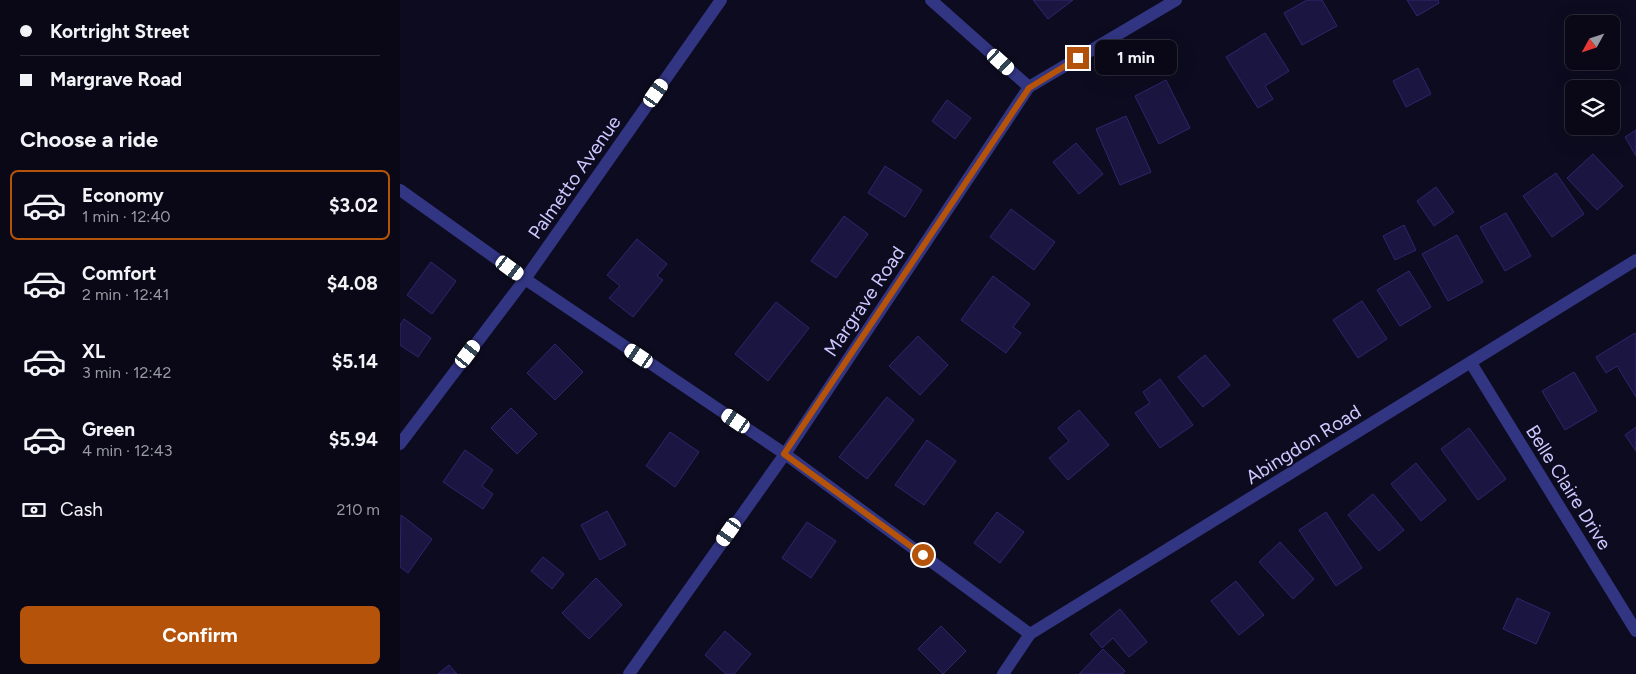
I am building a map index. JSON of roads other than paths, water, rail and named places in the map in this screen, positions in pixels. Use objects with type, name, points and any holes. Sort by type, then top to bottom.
[{"type":"street","name":"Palmetto Avenue","points":[[400,444],[525,279],[721,0]]},
{"type":"street","points":[[931,0],[1029,88]]},
{"type":"street","name":"Margrave Road","points":[[629,674],[784,454],[1029,88],[1176,0]]},
{"type":"street","points":[[400,190],[525,279],[784,454],[1030,634]]},
{"type":"street","name":"Abingdon Road","points":[[1003,674],[1030,634],[1636,260]]},
{"type":"street","name":"Belle Claire Drive","points":[[1471,363],[1636,631]]}]
